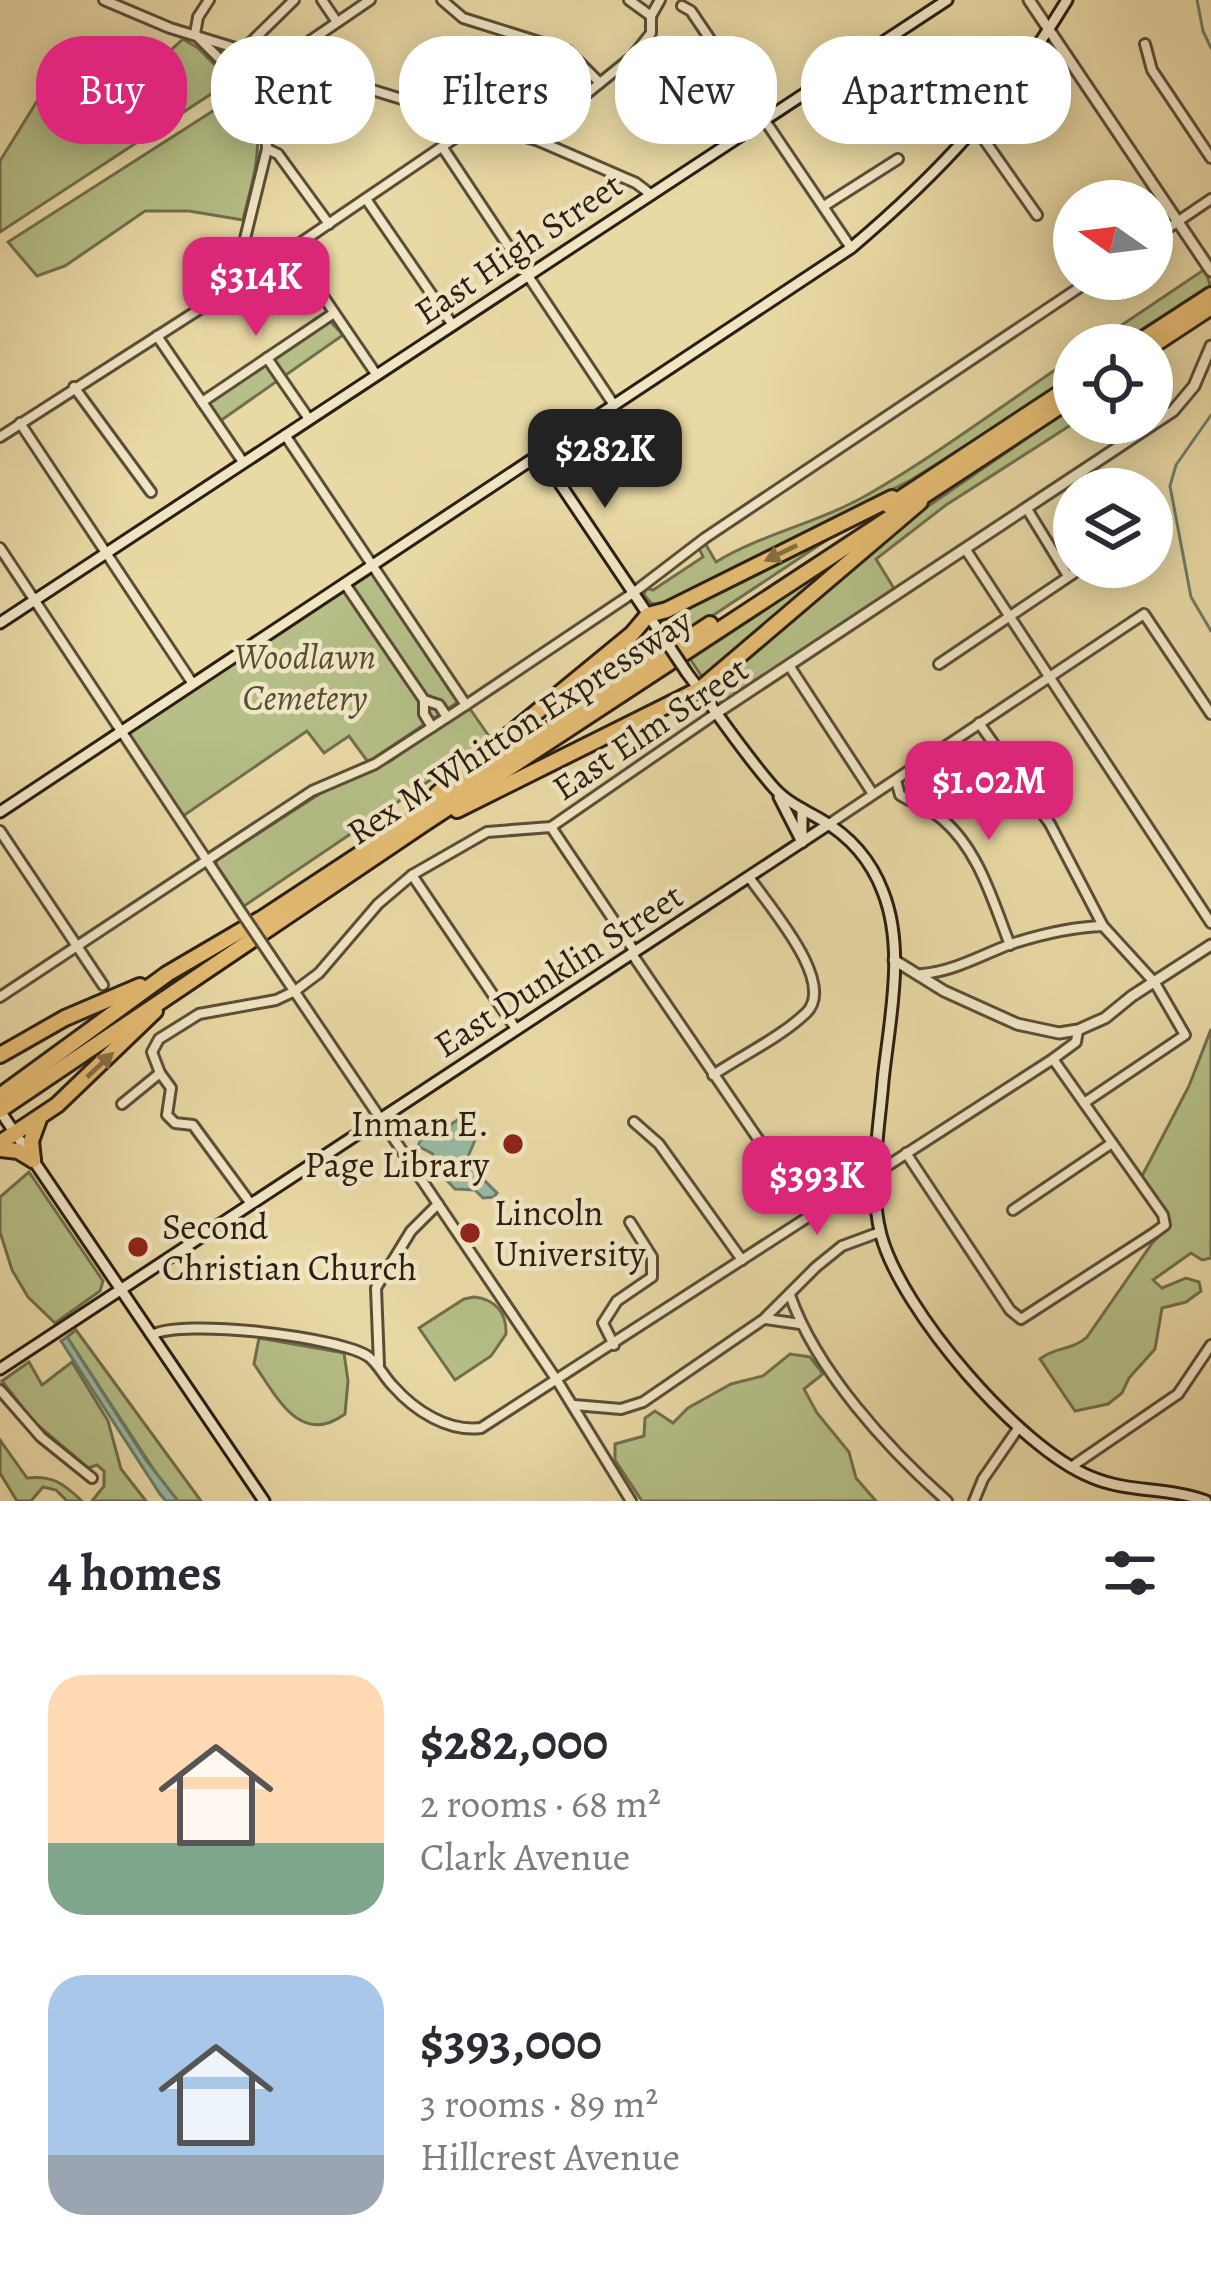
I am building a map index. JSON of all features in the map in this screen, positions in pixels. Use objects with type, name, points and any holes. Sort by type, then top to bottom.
[{"type":"highway","points":[[1169,324],[1210,299]]},
{"type":"highway","points":[[1173,329],[1210,299]]},
{"type":"highway","name":"Rex M Whitton Expressway","points":[[0,1096],[178,988],[1053,400]]},
{"type":"highway","name":"Rex M Whitton Expressway","points":[[0,1110],[20,1088],[167,974],[261,919],[1053,410]]},
{"type":"highway","points":[[398,829],[632,634],[648,615],[927,487]]},
{"type":"highway","points":[[425,824],[700,689],[908,516],[927,487]]},
{"type":"highway","points":[[3,1052],[65,1018],[167,974]]},
{"type":"highway","points":[[33,1160],[33,1128],[42,1116],[178,988]]},
{"type":"highway","points":[[33,1160],[0,1146],[42,1116]]},
{"type":"main road","name":"East High Street","points":[[777,110],[947,0]]},
{"type":"main road","points":[[1029,0],[1211,271]]},
{"type":"main road","points":[[1044,36],[1067,0]]},
{"type":"main road","name":"East High Street","points":[[0,623],[725,144]]},
{"type":"main road","points":[[0,812],[851,248],[913,196],[963,144]]},
{"type":"main road","name":"East Elm Street","points":[[718,712],[1173,411],[1194,386],[1211,346]]},
{"type":"main road","points":[[540,454],[687,673],[773,787],[802,842]]},
{"type":"main road","points":[[773,787],[846,835],[872,868],[890,912],[894,960],[876,1172],[880,1232],[888,1255],[939,1341],[1019,1427],[1070,1467],[1116,1486],[1206,1501]]},
{"type":"main road","points":[[802,809],[802,842]]},
{"type":"main road","name":"East Dunklin Street","points":[[0,1369],[829,824]]},
{"type":"main road","points":[[894,960],[944,991],[1017,1024],[1038,1031],[1078,1030],[1106,1018],[1211,946]]},
{"type":"main road","points":[[0,1110],[264,1501]]},
{"type":"street","points":[[104,0],[170,28],[211,39]]},
{"type":"street","points":[[195,34],[198,17],[209,0]]},
{"type":"street","points":[[257,36],[294,0]]},
{"type":"street","points":[[322,0],[338,22]]},
{"type":"street","points":[[318,36],[370,0]]},
{"type":"street","points":[[442,0],[463,18],[568,51],[600,83]]},
{"type":"street","points":[[629,0],[651,16]]},
{"type":"street","points":[[591,90],[641,46],[660,0]]},
{"type":"street","points":[[682,6],[692,11],[709,36]]},
{"type":"street","points":[[195,34],[260,107],[267,149],[240,259],[209,300]]},
{"type":"street","points":[[1145,44],[1152,70],[1211,158]]},
{"type":"street","points":[[777,136],[851,248]]},
{"type":"street","points":[[0,436],[448,144]]},
{"type":"street","points":[[546,144],[649,193]]},
{"type":"street","points":[[986,144],[1036,215]]},
{"type":"street","points":[[443,148],[614,405]]},
{"type":"street","points":[[267,149],[278,154],[329,224]]},
{"type":"street","points":[[824,206],[898,159]]},
{"type":"street","points":[[366,199],[452,324]]},
{"type":"street","points":[[1173,225],[1211,199]]},
{"type":"street","points":[[291,249],[376,374]]},
{"type":"street","points":[[240,259],[259,271]]},
{"type":"street","points":[[0,997],[312,791],[375,764],[466,705],[1061,300]]},
{"type":"street","points":[[202,402],[334,313]]},
{"type":"street","points":[[157,336],[243,462]]},
{"type":"street","points":[[267,358],[309,419]]},
{"type":"street","points":[[74,387],[151,491]]},
{"type":"street","points":[[20,423],[193,684]]},
{"type":"street","points":[[285,436],[466,705]]},
{"type":"street","points":[[1027,508],[1053,551]]},
{"type":"street","points":[[0,548],[558,1382],[631,1501]]},
{"type":"street","points":[[966,550],[1211,923]]},
{"type":"street","points":[[345,584],[424,700],[424,714],[432,727]]},
{"type":"street","points":[[939,664],[1053,586]]},
{"type":"street","name":"East Dunklin Street","points":[[829,824],[1144,614],[1211,714]]},
{"type":"street","points":[[790,668],[877,792],[900,795],[941,818],[959,838],[980,868],[1010,945]]},
{"type":"street","points":[[424,700],[440,705],[447,717]]},
{"type":"street","name":"East Elm Street","points":[[122,1104],[160,1073],[152,1052],[159,1039],[199,1014],[264,1003],[296,991],[412,875],[488,832],[551,827],[718,712]]},
{"type":"street","points":[[980,723],[1050,824],[1103,926],[1155,982],[1185,1035],[1084,1103]]},
{"type":"street","points":[[896,779],[900,795]]},
{"type":"street","points":[[551,827],[810,1215]]},
{"type":"street","points":[[0,831],[103,986]]},
{"type":"street","points":[[412,875],[516,1029]]},
{"type":"street","points":[[713,1075],[805,1014],[815,995],[812,970],[749,877]]},
{"type":"street","points":[[922,974],[945,972],[1010,945],[1069,928],[1103,926]]},
{"type":"street","points":[[152,1335],[178,1327],[286,1336],[345,1347],[365,1355],[409,1401],[460,1429],[489,1425],[1053,1059],[1076,1042],[1078,1030]]},
{"type":"street","points":[[906,1153],[1010,1310],[1021,1318],[1165,1225],[1053,1059]]},
{"type":"street","points":[[160,1073],[171,1088],[167,1115],[175,1123],[193,1125],[251,1204]]},
{"type":"street","points":[[634,1122],[659,1144],[742,1260]]},
{"type":"street","points":[[1013,1210],[1112,1143]]},
{"type":"street","points":[[378,1366],[376,1288],[411,1231],[438,1204]]},
{"type":"street","points":[[614,1345],[603,1324],[606,1312],[652,1277],[654,1265],[630,1222]]},
{"type":"street","points":[[573,1405],[621,1408],[643,1402],[764,1319],[842,1246],[880,1232]]},
{"type":"street","points":[[790,1295],[800,1324],[859,1409],[913,1471],[947,1501]]},
{"type":"street","points":[[764,1319],[800,1324]]},
{"type":"street","points":[[1070,1467],[1178,1394],[1211,1346]]},
{"type":"street","points":[[541,1390],[548,1368]]},
{"type":"street","points":[[0,1390],[41,1437],[92,1478]]},
{"type":"street","points":[[974,1501],[983,1479],[1019,1427]]},
{"type":"green space","points":[[187,41],[211,61],[211,94],[187,110]]},
{"type":"green space","points":[[36,103],[36,144],[135,144],[0,232],[0,161]]},
{"type":"green space","points":[[211,112],[211,144],[257,144],[243,220],[189,211],[145,211],[65,266],[37,276],[8,242],[161,144],[187,144],[187,128]]},
{"type":"green space","points":[[1205,269],[1211,288],[1156,324],[1123,324],[1159,300],[1173,300],[1173,291]]},
{"type":"green space","points":[[329,320],[343,335],[220,421],[208,402]]},
{"type":"green space","points":[[1053,371],[1053,391],[911,480],[661,606],[644,595],[646,588],[653,590],[703,557],[699,548],[705,543],[716,562],[867,495]]},
{"type":"green space","points":[[1053,420],[1053,436],[946,505],[876,559],[895,590],[723,702],[716,698],[715,685],[898,527]]},
{"type":"green space","points":[[866,514],[676,640],[662,619],[664,615]]},
{"type":"green space","points":[[886,525],[703,678],[688,656]]},
{"type":"green space","name":"Woodlawn Cemetery","points":[[372,573],[458,702],[368,762],[349,736],[324,753],[307,731],[183,816],[128,736],[131,728]]},
{"type":"green space","points":[[468,706],[491,739],[244,906],[217,860],[321,793],[389,762]]},
{"type":"green space","points":[[1211,1029],[1211,1258],[1202,1260],[1191,1253],[1153,1280],[1162,1288],[1186,1278],[1199,1282],[1201,1291],[1186,1302],[1162,1308],[1155,1349],[1122,1393],[1108,1404],[1075,1411],[1040,1359],[1087,1337],[1153,1242],[1169,1227],[1167,1216],[1141,1178],[1189,1086]]},
{"type":"green space","points":[[29,1172],[103,1281],[100,1291],[55,1323],[28,1297],[12,1270],[0,1232],[0,1197]]},
{"type":"green space","points":[[474,1297],[498,1308],[506,1334],[491,1356],[455,1380],[419,1328]]},
{"type":"green space","points":[[76,1330],[201,1501],[178,1501],[165,1487],[67,1337]]},
{"type":"green space","points":[[259,1338],[344,1353],[345,1414],[315,1425],[291,1414],[254,1364]]},
{"type":"green space","points":[[790,1354],[810,1357],[823,1374],[804,1389],[849,1452],[856,1478],[876,1501],[642,1501],[615,1460],[615,1444],[644,1436],[645,1418],[655,1411],[673,1423],[688,1408],[731,1384],[763,1376]]},
{"type":"green space","points":[[29,1362],[42,1385],[72,1362],[108,1421],[121,1469],[146,1501],[92,1501],[104,1486],[104,1471],[97,1465],[88,1468],[34,1422],[2,1381]]},
{"type":"green space","points":[[0,1440],[27,1478],[58,1482],[82,1501],[67,1501],[56,1490],[43,1487],[31,1501],[17,1501],[0,1473]]},
{"type":"shaded area","points":[[459,1119],[469,1122],[467,1131],[475,1140],[467,1159],[482,1166],[483,1179],[497,1193],[494,1197],[455,1189],[436,1169],[433,1154],[418,1146],[423,1134],[435,1135]]},
{"type":"shaded area","points":[[67,1337],[178,1501],[166,1501],[160,1494],[61,1341]]},
{"type":"waterway","points":[[1197,0],[1211,48]]},
{"type":"waterway","points":[[1211,415],[1176,465],[1170,486],[1191,597],[1211,631]]},
{"type":"waterway","points":[[410,1121],[413,1138]]},
{"type":"place","name":"Inman E. Page Library","points":[[513,1144]]},
{"type":"place","name":"Lincoln University","points":[[470,1233]]},
{"type":"place","name":"Second Christian Church","points":[[138,1247]]}]
